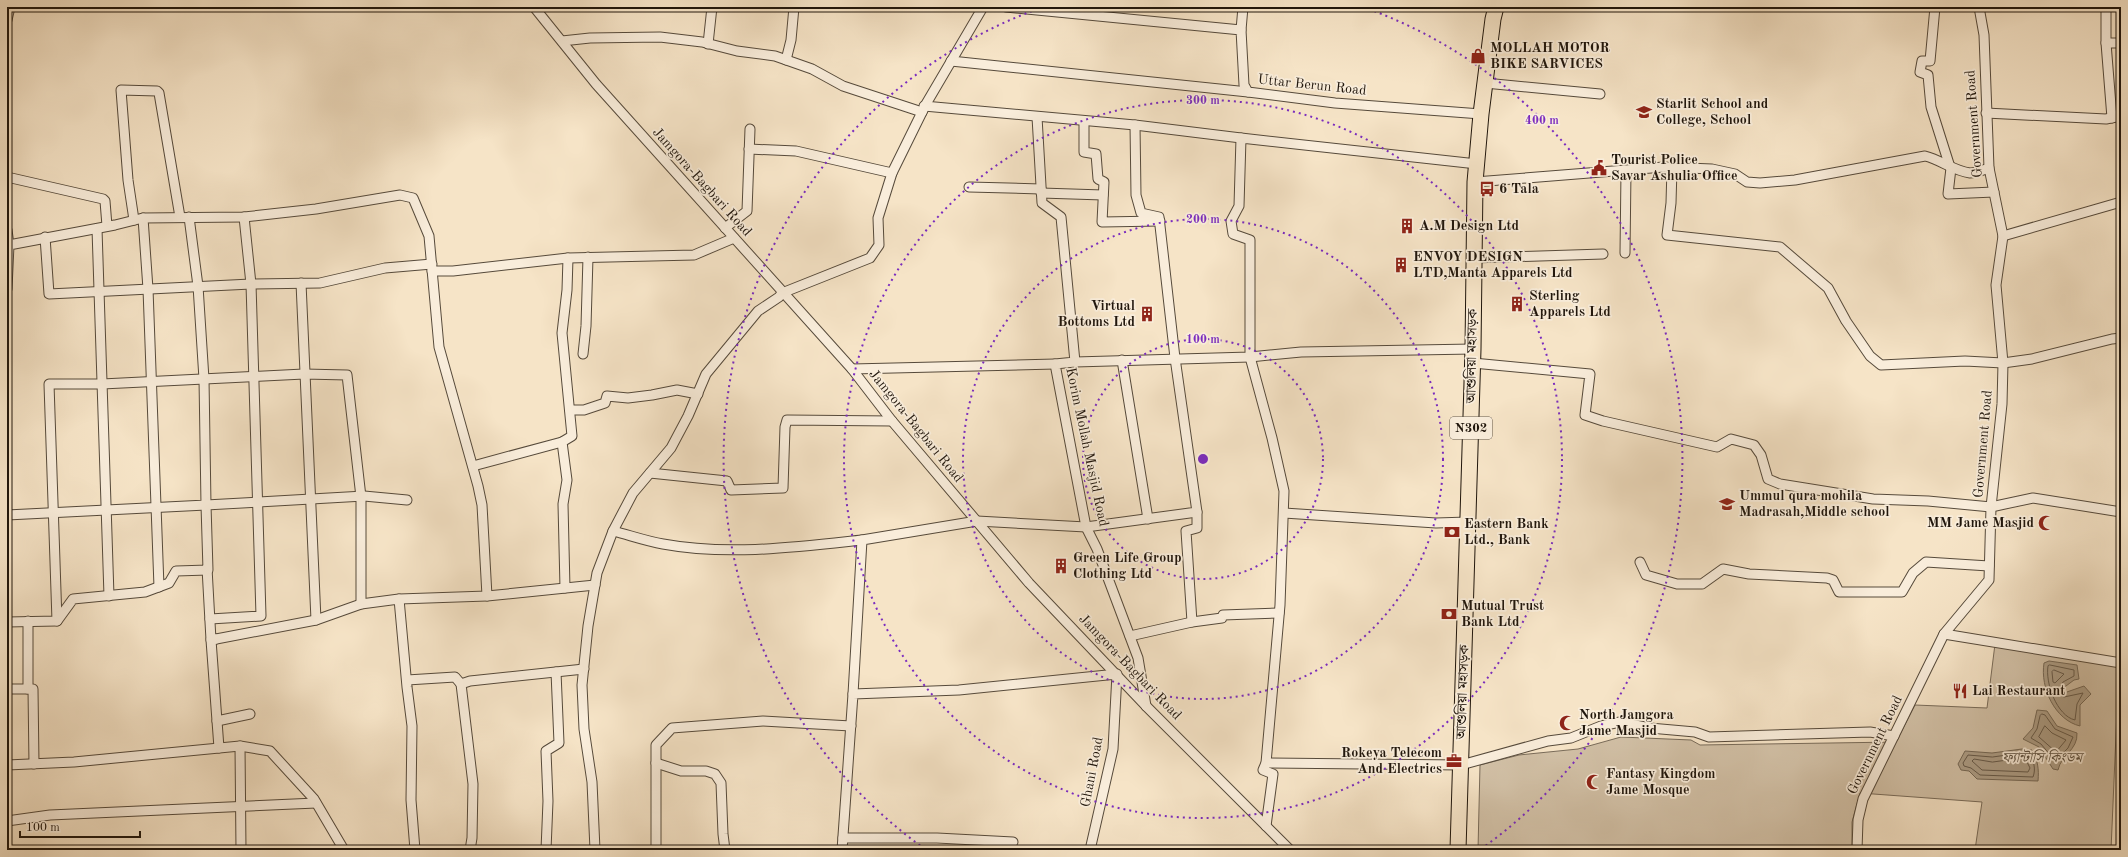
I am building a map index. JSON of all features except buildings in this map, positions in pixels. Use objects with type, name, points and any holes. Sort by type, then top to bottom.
[{"type":"highway","name":"আশুলিয়া মহাসড়ক","points":[[1458,850],[1473,356],[1475,182],[1484,83],[1493,18],[1496,7]]},
{"type":"street","points":[[7,20],[10,7]]},
{"type":"street","name":"Jamgora-Bagbari Road","points":[[534,7],[596,84],[852,370],[892,421],[1029,583],[1146,706],[1290,850]]},
{"type":"street","points":[[708,44],[712,7]]},
{"type":"street","points":[[786,60],[791,40],[794,7]]},
{"type":"street","points":[[595,850],[592,782],[584,729],[582,685],[597,573],[613,531],[633,493],[671,448],[698,394],[706,374],[758,311],[779,297],[782,293],[870,258],[879,245],[878,218],[892,173],[923,109],[983,7]]},
{"type":"street","points":[[1006,7],[1241,30]]},
{"type":"street","name":"Uttar Berun Road","points":[[1243,7],[1241,30],[1244,85],[1248,92],[1335,103],[1481,114]]},
{"type":"street","points":[[1935,7],[1930,61],[1922,61],[1920,72],[1928,75],[1931,107],[1950,168],[1948,194],[1994,192]]},
{"type":"street","name":"Government Road","points":[[1858,850],[1858,820],[1863,800],[1894,736],[1944,634],[1989,580],[1991,507],[2002,404],[2003,363],[1996,284],[2003,236],[1989,168],[1984,35],[1979,7]]},
{"type":"street","points":[[1986,113],[2116,117],[2106,43],[2106,7]]},
{"type":"street","points":[[562,41],[590,38],[660,37],[708,44],[737,51],[775,56],[812,69],[843,86],[923,109],[1135,125],[1476,164]]},
{"type":"street","points":[[2106,43],[2121,43]]},
{"type":"street","points":[[950,61],[1248,92]]},
{"type":"street","points":[[1484,83],[1600,94]]},
{"type":"street","points":[[159,587],[148,289],[139,219],[128,172],[121,90],[157,91],[159,93],[198,286],[204,379],[210,619],[219,748]]},
{"type":"street","name":"Korim Mollah Masjid Road","points":[[1037,117],[1042,203],[1061,217],[1075,362],[1055,364],[1086,527],[1097,549],[1138,658],[1146,706]]},
{"type":"street","points":[[1084,121],[1084,152],[1096,154],[1098,179],[1104,182],[1102,222],[1160,221]]},
{"type":"street","points":[[1135,125],[1136,194],[1141,213],[1159,217],[1160,221],[1175,358],[1197,512],[1197,528],[1186,531],[1192,622]]},
{"type":"street","points":[[725,228],[747,212],[750,129]]},
{"type":"street","points":[[1241,138],[1239,206],[1231,221],[1233,234],[1250,240],[1250,357],[1272,438],[1284,491],[1279,613],[1266,763],[1263,770],[1273,774],[1266,826]]},
{"type":"street","points":[[749,149],[796,151],[892,173]]},
{"type":"street","points":[[1475,182],[1672,168],[1712,169],[1735,174],[1747,182],[1760,183],[1795,180],[1925,156],[1936,159],[1950,168],[1972,173],[1989,168]]},
{"type":"street","points":[[1672,168],[1671,203],[1667,235],[1780,247],[1828,288],[1850,327],[1870,356],[1881,364],[1965,361],[2003,363],[2032,359],[2121,338]]},
{"type":"street","points":[[1625,253],[1626,171]]},
{"type":"street","points":[[7,176],[103,199],[107,226]]},
{"type":"street","points":[[969,187],[1103,196]]},
{"type":"street","points":[[9,245],[139,219],[244,217],[316,209],[400,195],[410,196],[415,202],[428,236],[432,268],[432,289],[439,347],[473,466],[482,505],[487,596]]},
{"type":"street","points":[[2003,236],[2121,202]]},
{"type":"street","points":[[210,619],[261,616],[251,284],[244,217]]},
{"type":"street","points":[[97,228],[109,596]]},
{"type":"street","points":[[7,230],[9,245],[7,289]]},
{"type":"street","points":[[45,237],[49,294],[198,286],[320,283],[385,268],[432,268],[453,271],[568,258],[662,257],[694,255],[734,238]]},
{"type":"street","points":[[1473,258],[1603,254]]},
{"type":"street","points":[[583,354],[586,326],[588,257]]},
{"type":"street","points":[[473,466],[562,442],[572,436],[562,333],[567,290],[568,258]]},
{"type":"street","points":[[300,283],[316,620]]},
{"type":"street","points":[[1075,362],[1250,357],[1301,352],[1473,356],[1590,374],[1585,415],[1603,421],[1717,446],[1732,439],[1754,445],[1760,455],[1768,479],[1780,484],[1873,499],[1928,501],[1991,507],[2033,498],[2121,512]]},
{"type":"street","points":[[1122,360],[1148,519]]},
{"type":"street","points":[[852,370],[1055,364]]},
{"type":"street","points":[[57,620],[52,513],[49,384],[102,384],[304,374],[347,375],[361,496],[361,604]]},
{"type":"street","points":[[570,410],[584,410],[605,403],[607,396],[634,397],[677,390],[698,394]]},
{"type":"street","points":[[650,473],[727,481],[730,490],[783,488],[784,427],[787,420],[892,421]]},
{"type":"street","points":[[562,442],[567,480],[564,504],[566,588]]},
{"type":"street","points":[[7,515],[361,496],[407,500]]},
{"type":"street","points":[[613,531],[663,544],[715,549],[794,548],[862,540],[977,521],[1086,527],[1197,512]]},
{"type":"street","points":[[1284,513],[1436,523],[1468,522]]},
{"type":"street","points":[[842,850],[862,540]]},
{"type":"street","points":[[1640,562],[1646,575],[1678,584],[1702,584],[1723,569],[1749,574],[1827,578],[1832,580],[1839,592],[1859,593],[1902,592],[1912,573],[1926,562],[1989,566]]},
{"type":"street","points":[[7,622],[57,620],[73,600],[145,592],[169,583],[176,571],[208,570],[208,568]]},
{"type":"street","points":[[212,640],[316,620],[361,604],[399,599],[487,596],[595,585]]},
{"type":"street","points":[[399,599],[412,726],[411,800],[415,850]]},
{"type":"street","points":[[1130,636],[1192,622],[1222,618],[1223,615],[1279,613]]},
{"type":"street","points":[[28,621],[28,689]]},
{"type":"street","points":[[212,640],[260,631]]},
{"type":"street","points":[[1944,634],[2121,663]]},
{"type":"street","points":[[462,684],[470,681],[584,669]]},
{"type":"street","points":[[546,850],[548,800],[546,751],[559,743],[556,672]]},
{"type":"street","points":[[853,694],[958,690],[1117,674]]},
{"type":"street","name":"Ghani Road","points":[[1090,850],[1113,749],[1117,674]]},
{"type":"street","points":[[407,680],[455,677],[462,684],[473,784],[472,838],[470,850]]},
{"type":"street","points":[[7,689],[33,689],[34,764]]},
{"type":"street","points":[[217,721],[250,714]]},
{"type":"street","points":[[656,850],[656,745],[672,728],[763,721],[851,726]]},
{"type":"street","points":[[1266,763],[1461,765],[1548,741],[1571,738],[1601,726],[1620,722],[1650,728],[1695,732],[1709,737],[1870,732],[1894,736]]},
{"type":"street","points":[[7,765],[74,762],[240,746],[270,751],[316,803],[344,850]]},
{"type":"street","points":[[240,746],[241,850]]},
{"type":"street","points":[[656,763],[682,770],[706,771],[715,774],[721,783],[722,834],[725,850]]},
{"type":"street","points":[[7,821],[50,815],[316,803]]},
{"type":"street","points":[[843,838],[937,838],[1013,842]]},
{"type":"green space","name":"ফ্যান্টাসি কিংডম","points":[[1995,644],[2119,665],[2111,850],[1975,850],[1982,802],[1860,793],[1852,822],[1852,850],[1478,850],[1480,765],[1519,755],[1578,749],[1621,737],[1691,740],[1700,745],[1896,742],[1915,705],[1987,708]]},
{"type":"water","points":[[2049,661],[2077,665],[2079,679],[2074,680],[2062,689],[2064,693],[2084,686],[2091,694],[2080,705],[2080,726],[2071,723],[2063,717],[2051,702],[2044,683],[2043,673],[2044,663]]},
{"type":"water","points":[[2037,710],[2047,711],[2057,726],[2077,733],[2075,744],[2062,760],[2058,770],[2053,769],[2039,747],[2023,739],[2033,728]]},
{"type":"water","points":[[2022,749],[2032,750],[2036,758],[2038,765],[2038,781],[1977,779],[1969,771],[1961,770],[1958,764],[1965,751],[1992,753]]},
{"type":"place","name":"MOLLAH MOTOR BIKE SARVICES","points":[[1478,56]]},
{"type":"place","name":"Starlit School and College, School","points":[[1644,112]]},
{"type":"place","name":"Tourist Police Savar Ashulia Office","points":[[1599,168]]},
{"type":"place","name":"6 Tala","points":[[1487,189]]},
{"type":"place","name":"A.M Design Ltd","points":[[1407,226]]},
{"type":"place","name":"ENVOY DESIGN LTD,Manta Apparels Ltd","points":[[1401,265]]},
{"type":"place","name":"Sterling Apparels Ltd","points":[[1517,304]]},
{"type":"place","name":"Virtual Bottoms Ltd","points":[[1147,314]]},
{"type":"place","name":"Ummul qura mohila Madrasah,Middle school","points":[[1727,504]]},
{"type":"place","name":"MM Jame Masjid","points":[[2046,523]]},
{"type":"place","name":"Eastern Bank Ltd., Bank","points":[[1452,532]]},
{"type":"place","name":"Green Life Group Clothing Ltd","points":[[1061,566]]},
{"type":"place","name":"Mutual Trust Bank Ltd","points":[[1449,614]]},
{"type":"place","name":"Lai Restaurant","points":[[1960,691]]},
{"type":"place","name":"North Jamgora Jame Masjid","points":[[1567,723]]},
{"type":"place","name":"Rokeya Telecom And Electrics","points":[[1454,761]]},
{"type":"place","name":"Fantasy Kingdom Jame Mosque","points":[[1594,782]]}]
